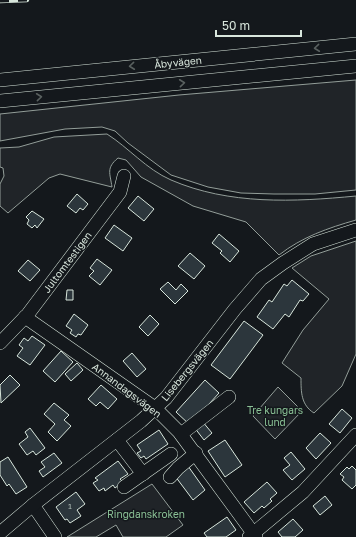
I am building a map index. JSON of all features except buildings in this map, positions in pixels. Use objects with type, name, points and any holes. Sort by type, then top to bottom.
[{"type":"street","name":"Åbyvägen","points":[[0,80],[356,44]]},
{"type":"street","points":[[0,101],[356,66]]},
{"type":"street","name":"Jultomtestigen","points":[[0,343],[25,317],[120,192],[124,176]]},
{"type":"street","name":"Lisebergsvägen","points":[[0,533],[117,440],[166,398],[235,309],[261,279],[313,244],[356,230]]},
{"type":"street","name":"Annandagsvägen","points":[[25,317],[155,408],[181,434],[196,453],[253,536]]},
{"type":"street","points":[[181,434],[229,397]]},
{"type":"street","points":[[253,536],[303,492],[356,435]]},
{"type":"street","points":[[117,440],[143,474]]},
{"type":"street","points":[[170,477],[196,453]]},
{"type":"street","points":[[124,487],[171,454]]},
{"type":"street","points":[[34,505],[55,537]]},
{"type":"green space","points":[[356,80],[356,190],[315,194],[274,194],[241,193],[208,187],[171,175],[128,143],[115,131],[102,127],[65,129],[0,141],[0,114],[179,95]]},
{"type":"green space","points":[[107,134],[154,170],[171,180],[193,188],[239,198],[262,200],[309,200],[356,196],[356,220],[335,226],[306,238],[279,255],[246,222],[193,206],[141,177],[126,160],[118,158],[110,168],[112,187],[60,174],[49,178],[8,213],[0,206],[0,184],[4,176],[3,168],[0,167],[0,148],[19,147],[54,137]]},
{"type":"green space","points":[[356,241],[356,354],[342,386],[314,413],[306,406],[304,402],[301,378],[282,363],[303,330],[329,299],[292,268],[311,256]]},
{"type":"green space","name":"Tre kungars lund","points":[[278,387],[302,411],[275,439],[253,416]]},
{"type":"green space","name":"Ringdanskroken","points":[[152,484],[183,525],[166,537],[123,537],[116,525],[96,537],[67,537]]},
{"type":"railway","points":[[0,1],[27,0]]}]
